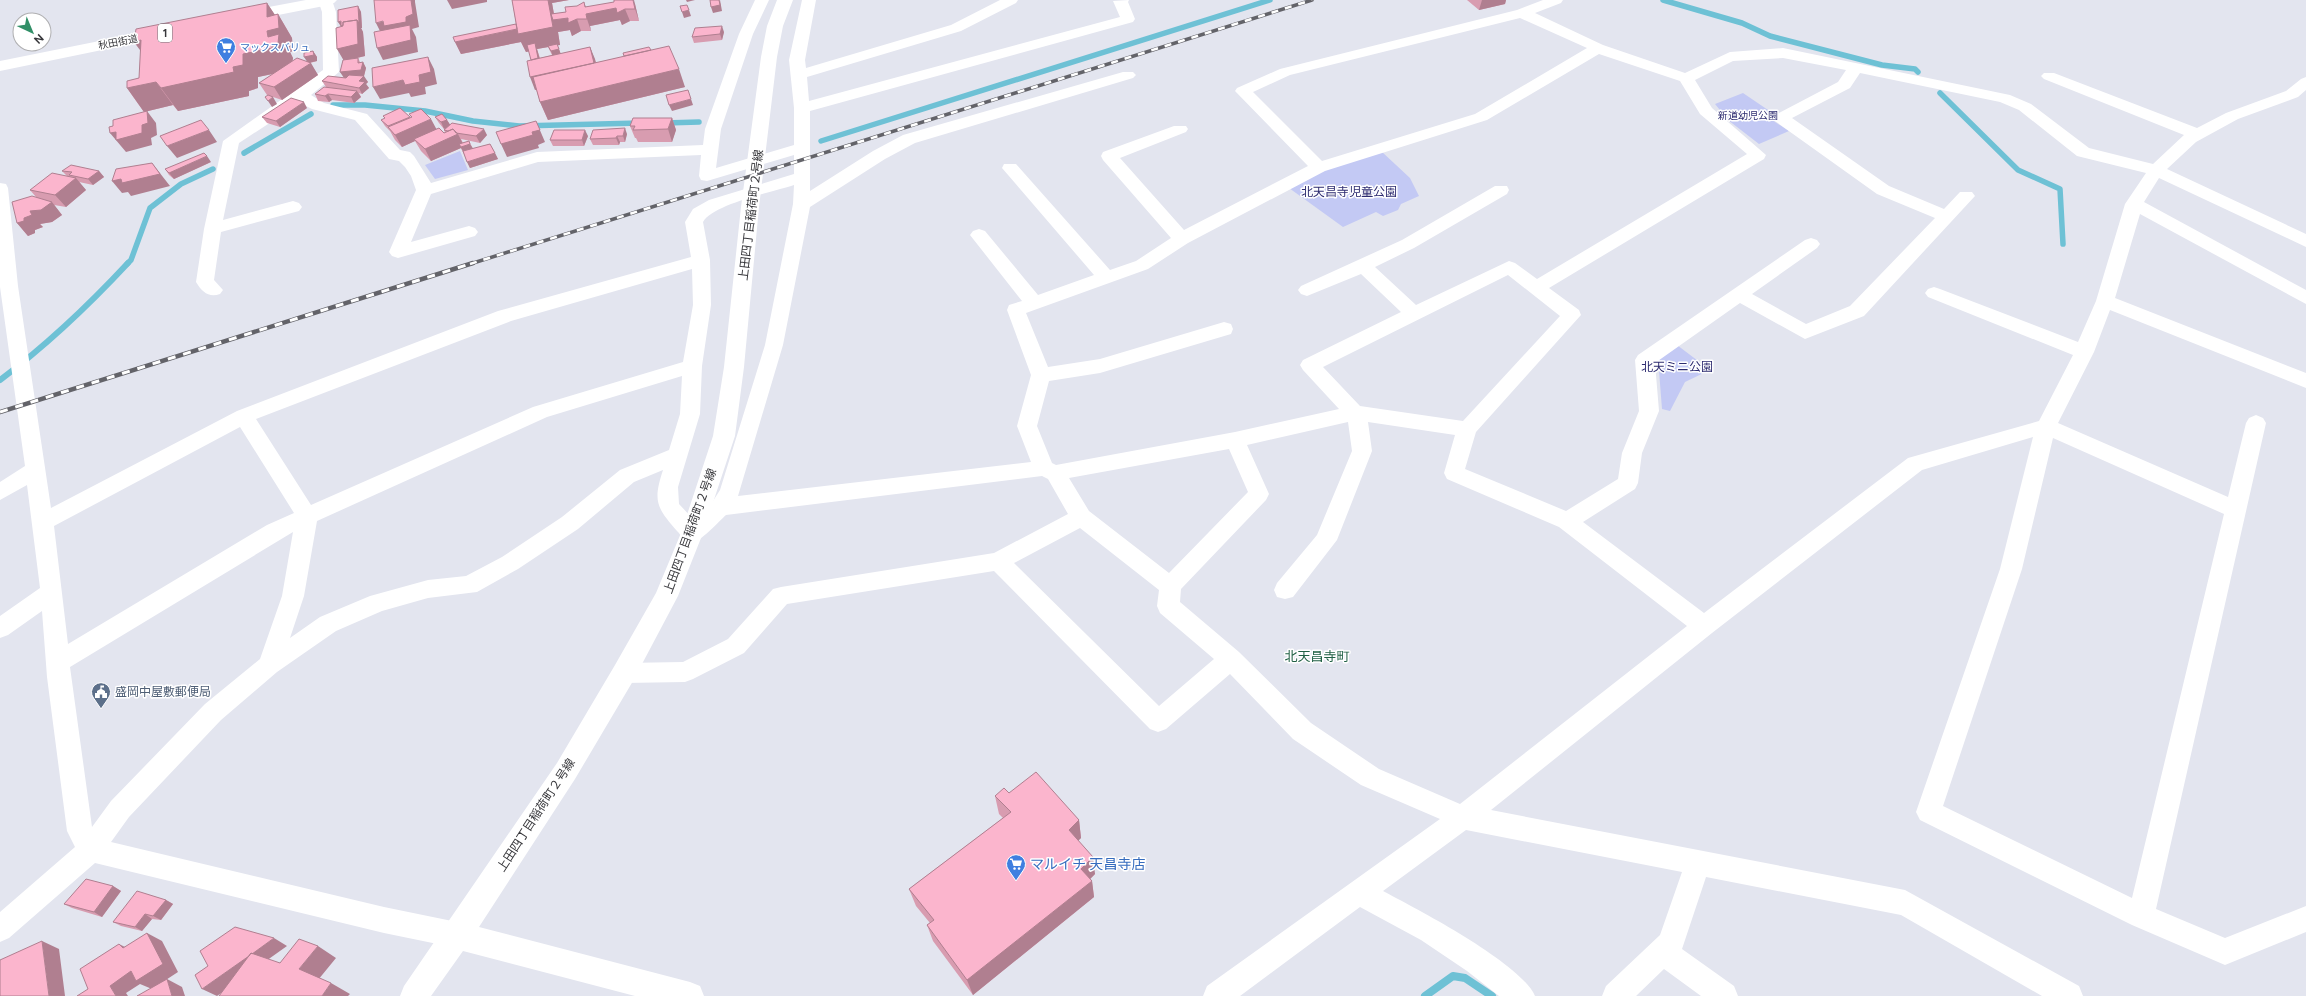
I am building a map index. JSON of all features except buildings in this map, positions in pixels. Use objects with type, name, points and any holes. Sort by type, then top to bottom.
[{"type":"street","points":[[214,290],[205,282],[213,229],[231,141],[300,96],[331,72],[329,12],[327,0],[224,21]]},
{"type":"street","points":[[762,0],[746,34],[713,129],[707,176],[800,148]]},
{"type":"street","name":"上田四丁目稲荷町２号線","points":[[414,996],[457,935],[566,771],[624,674],[666,596],[692,533],[724,436],[734,367],[750,207],[769,57],[774,26],[784,0]]},
{"type":"street","points":[[801,177],[715,204],[699,213],[694,222],[702,260],[702,305],[692,366],[690,414],[668,487],[669,506],[692,533],[720,507],[730,492],[774,345],[784,288],[802,204],[800,148],[802,108],[797,60],[809,0]]},
{"type":"street","points":[[798,74],[956,28],[1011,0]]},
{"type":"street","points":[[802,108],[1128,19],[1120,1],[1122,0]]},
{"type":"street","points":[[1319,167],[1243,91],[1285,72],[1522,13],[1556,0]]},
{"type":"street","points":[[1522,13],[1598,48],[1686,78],[1706,111],[1758,155],[1536,288]]},
{"type":"street","name":"秋田街道","points":[[0,66],[178,30]]},
{"type":"street","points":[[1170,586],[1081,517],[1049,471],[1028,426],[1042,376],[1016,310],[1142,265],[1182,239],[1319,167],[1481,117],[1598,48]]},
{"type":"street","points":[[1686,78],[1730,57],[1783,53],[1855,69],[2004,98],[2025,107],[2083,152],[2156,170],[2306,241]]},
{"type":"street","points":[[1855,69],[1844,85],[1782,118],[1883,190],[1947,217]]},
{"type":"street","points":[[802,204],[879,155],[909,139],[1128,75]]},
{"type":"street","points":[[2049,76],[2197,134]]},
{"type":"street","points":[[2304,86],[2292,94],[2232,116],[2190,138],[2156,170],[2134,204],[2105,301],[2084,352],[2046,426],[2011,569],[1929,812],[2141,916],[2225,952],[2306,919]]},
{"type":"street","points":[[300,96],[318,106],[361,117],[395,155],[404,156],[410,162],[423,180],[424,190],[398,252],[468,232]]},
{"type":"street","points":[[1180,129],[1109,156],[1182,239]]},
{"type":"street","points":[[424,190],[537,157],[710,150]]},
{"type":"street","points":[[1010,168],[1107,278]]},
{"type":"street","points":[[0,188],[5,289],[20,360],[44,522],[58,662],[80,831],[92,850],[384,920],[457,935],[690,996]]},
{"type":"street","points":[[1307,290],[1363,266],[1408,244],[1501,190]]},
{"type":"street","points":[[1739,294],[1805,332],[1857,311],[1966,196]]},
{"type":"street","points":[[2134,204],[2306,298]]},
{"type":"street","points":[[213,229],[293,208]]},
{"type":"street","points":[[979,234],[1035,304]]},
{"type":"street","points":[[1567,522],[1628,483],[1632,452],[1649,411],[1645,360],[1811,244]]},
{"type":"street","points":[[44,522],[244,416],[505,316],[702,260]]},
{"type":"street","points":[[1363,266],[1414,315]]},
{"type":"street","points":[[1285,590],[1326,540],[1362,451],[1360,426],[1354,413],[1310,365],[1509,268],[1572,315],[1467,429],[1454,473],[1567,522],[1704,626]]},
{"type":"street","points":[[1934,293],[2084,352]]},
{"type":"street","points":[[2105,301],[2306,381]]},
{"type":"street","points":[[1042,376],[1100,366],[1224,329]]},
{"type":"street","points":[[58,662],[275,531],[307,516],[540,412],[692,366]]},
{"type":"street","points":[[720,507],[1049,471],[1235,440],[1354,413],[1467,429]]},
{"type":"street","points":[[244,416],[307,516],[293,596],[269,664]]},
{"type":"street","points":[[2141,916],[2256,423]]},
{"type":"street","points":[[1217,996],[1463,817],[1704,626],[1916,464],[2046,426],[2236,510]]},
{"type":"street","points":[[1235,440],[1259,494],[1170,586],[1168,606],[1231,659],[1302,731],[1370,777],[1463,817],[1905,903],[2069,996]]},
{"type":"street","points":[[0,929],[92,850],[120,809],[213,712],[269,664],[328,624],[378,603],[428,589],[469,584],[510,563],[570,523],[627,476],[678,455]]},
{"type":"street","points":[[0,492],[36,469]]},
{"type":"street","points":[[624,674],[685,672],[736,646],[781,596],[998,561],[1081,517]]},
{"type":"street","points":[[998,561],[1158,720],[1231,659]]},
{"type":"street","points":[[0,628],[52,592]]},
{"type":"street","points":[[1616,996],[1672,943],[1698,862]]},
{"type":"street","points":[[1360,893],[1430,931],[1477,961],[1522,996]]},
{"type":"street","points":[[1663,952],[1724,996]]},
{"type":"green space","name":"新道幼児公園","points":[[1743,93],[1771,112],[1766,116],[1789,131],[1759,144],[1728,120],[1715,104]]},
{"type":"green space","points":[[460,151],[468,170],[435,179],[425,165]]},
{"type":"green space","name":"北天昌寺児童公園","points":[[1381,151],[1410,178],[1419,196],[1401,204],[1398,210],[1383,216],[1376,212],[1343,227],[1289,188],[1321,169]]},
{"type":"green space","name":"北天ミニ公園","points":[[1677,345],[1710,370],[1685,382],[1670,411],[1662,409],[1658,358]]},
{"type":"waterway","points":[[821,141],[1270,0]]},
{"type":"waterway","points":[[1663,0],[1742,23],[1770,36],[1882,65],[1915,69],[1918,72]]},
{"type":"waterway","points":[[1940,93],[2018,170],[2060,189],[2063,244]]},
{"type":"waterway","points":[[333,105],[365,105],[425,111],[473,121],[519,126],[640,123]]},
{"type":"waterway","points":[[244,153],[311,114]]},
{"type":"waterway","points":[[665,123],[699,122]]},
{"type":"waterway","points":[[128,263],[131,260],[150,208],[181,184],[213,169]]},
{"type":"waterway","points":[[0,380],[67,324],[128,263]]},
{"type":"waterway","points":[[1425,996],[1453,976],[1465,978],[1492,996]]},
{"type":"railway","points":[[470,264],[1312,0]]},
{"type":"railway","points":[[0,412],[473,263]]},
{"type":"place","name":"マックスバリュ","points":[[226,64]]},
{"type":"place","name":"盛岡中屋敷郵便局","points":[[101,709]]},
{"type":"place","name":"マルイチ 天昌寺店","points":[[1016,881]]},
{"type":"district","name":"北天昌寺町","points":[[1317,656]]}]
